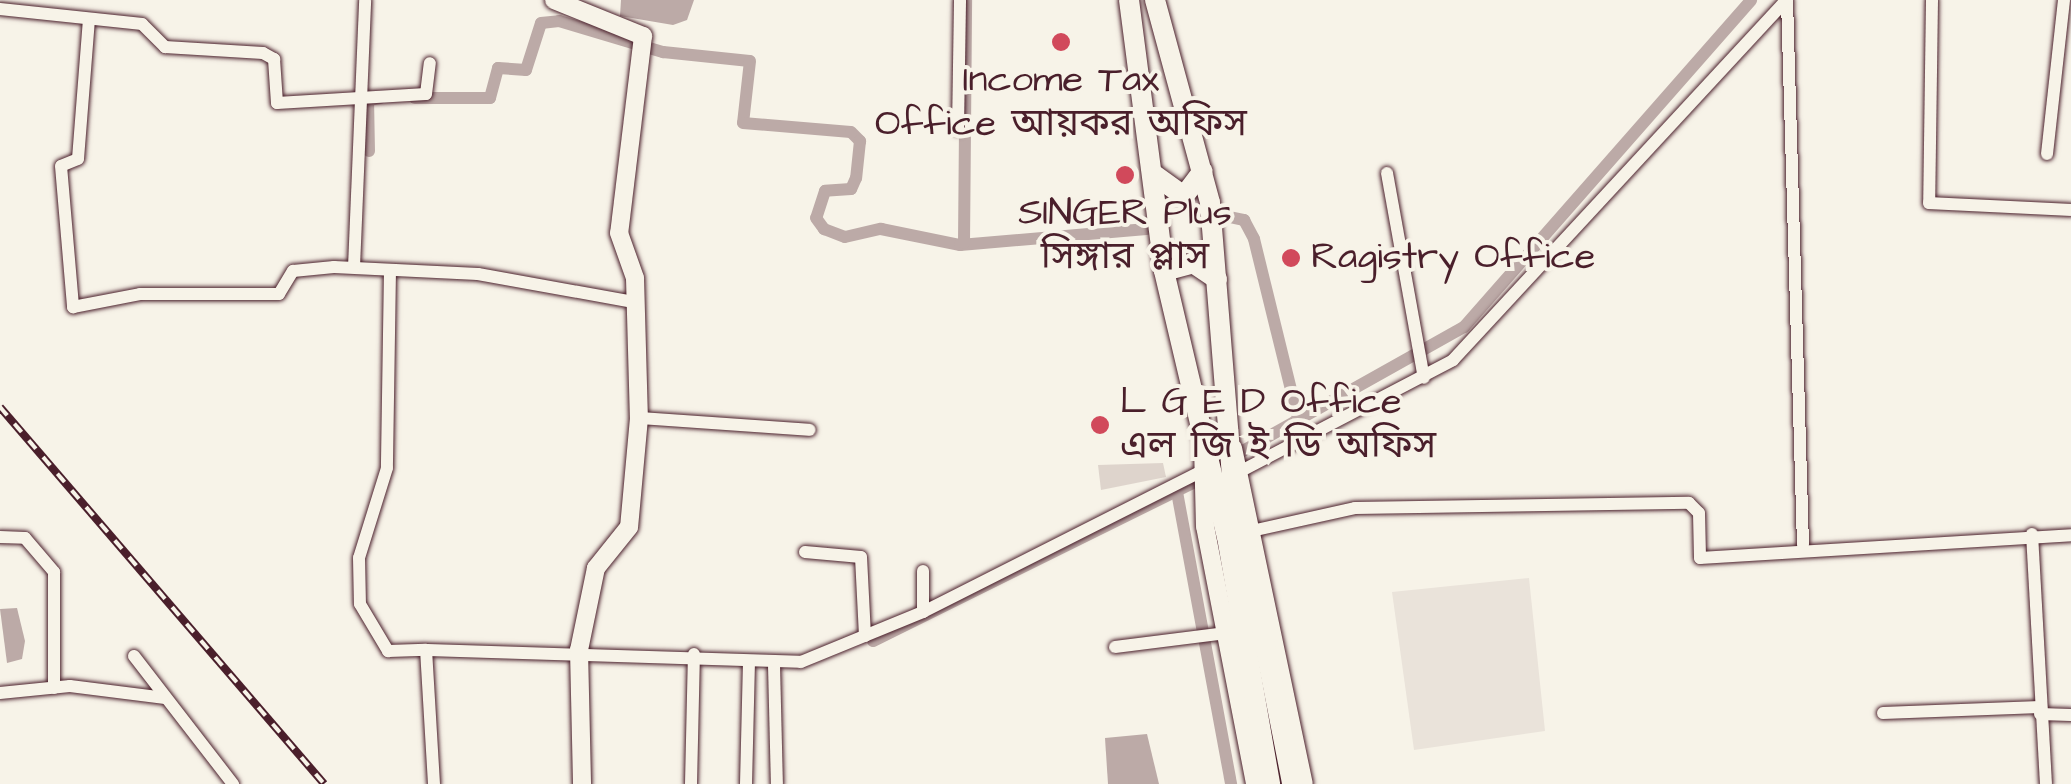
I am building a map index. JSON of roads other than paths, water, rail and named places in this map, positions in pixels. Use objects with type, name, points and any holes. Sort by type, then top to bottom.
[{"type":"main road","points":[[1129,0],[1164,271],[1216,433],[1292,784]]},
{"type":"main road","points":[[1155,0],[1203,171],[1216,279],[1216,433],[1270,784]]},
{"type":"main road","points":[[1152,174],[1184,196],[1203,171]]},
{"type":"main road","points":[[1164,271],[1193,263],[1216,279]]},
{"type":"street","points":[[354,268],[366,0]]},
{"type":"street","points":[[554,0],[643,36],[619,226],[634,302],[639,418],[628,532],[596,568],[578,650],[582,784]]},
{"type":"street","points":[[958,129],[960,0]]},
{"type":"street","points":[[1119,0],[1137,44]]},
{"type":"street","points":[[1165,0],[1165,41]]},
{"type":"street","points":[[1242,470],[1424,376],[1484,329],[1786,0]]},
{"type":"street","points":[[1786,0],[1803,546]]},
{"type":"street","points":[[1932,0],[1929,203],[2071,210]]},
{"type":"street","points":[[2046,154],[2064,0]]},
{"type":"street","points":[[0,9],[148,26],[165,47],[269,55],[277,103],[431,92],[430,63]]},
{"type":"street","points":[[89,19],[78,158],[62,164],[60,179],[74,307],[140,294],[279,294],[292,270],[354,268],[478,274],[634,302]]},
{"type":"street","points":[[1387,174],[1414,344],[1424,376]]},
{"type":"street","points":[[390,270],[387,468],[360,558],[360,604],[388,651],[694,654],[774,666],[866,636],[923,612],[1198,474]]},
{"type":"street","points":[[639,418],[810,430]]},
{"type":"street","points":[[1216,433],[1242,470],[1304,784]]},
{"type":"street","points":[[1216,433],[1198,474],[1222,633],[1255,784]]},
{"type":"street","points":[[1256,530],[1355,508],[1689,503],[1699,513],[1700,558],[1803,546],[2071,535]]},
{"type":"street","points":[[2032,534],[2046,784]]},
{"type":"street","points":[[0,537],[25,538],[54,572],[54,688]]},
{"type":"street","points":[[805,552],[861,557],[866,636]]},
{"type":"street","points":[[923,571],[923,612]]},
{"type":"street","points":[[1114,648],[1222,633]]},
{"type":"street","points":[[426,650],[434,784]]},
{"type":"street","points":[[691,784],[694,654]]},
{"type":"street","points":[[134,656],[233,784]]},
{"type":"street","points":[[746,784],[749,662]]},
{"type":"street","points":[[774,666],[776,784]]},
{"type":"street","points":[[0,693],[54,688],[166,698]]},
{"type":"street","points":[[1883,712],[2040,710],[2071,715]]},
{"type":"waterway","points":[[964,243],[966,0]]},
{"type":"waterway","points":[[1241,452],[1464,327],[1751,0]]},
{"type":"waterway","points":[[415,98],[490,98],[498,68],[526,70],[541,23],[559,21],[663,52],[750,61],[743,123],[851,132],[860,141],[856,178],[851,189],[825,191],[816,218],[824,229],[845,237],[881,229],[960,245],[1146,229]]},
{"type":"waterway","points":[[369,151],[368,100],[380,98]]},
{"type":"waterway","points":[[1220,215],[1244,220],[1254,239],[1298,418]]},
{"type":"waterway","points":[[873,641],[1193,483]]},
{"type":"waterway","points":[[1177,492],[1231,784]]},
{"type":"railway","points":[[0,407],[324,784]]},
{"type":"place","name":"Income Tax Office আয়কর অফিস","points":[[1061,42]]},
{"type":"place","name":"SINGER Plus সিঙ্গার প্লাস","points":[[1125,175]]},
{"type":"place","name":"Ragistry Office","points":[[1291,258]]},
{"type":"place","name":"L G E D Office এল জি ই ডি অফিস","points":[[1100,425]]}]
